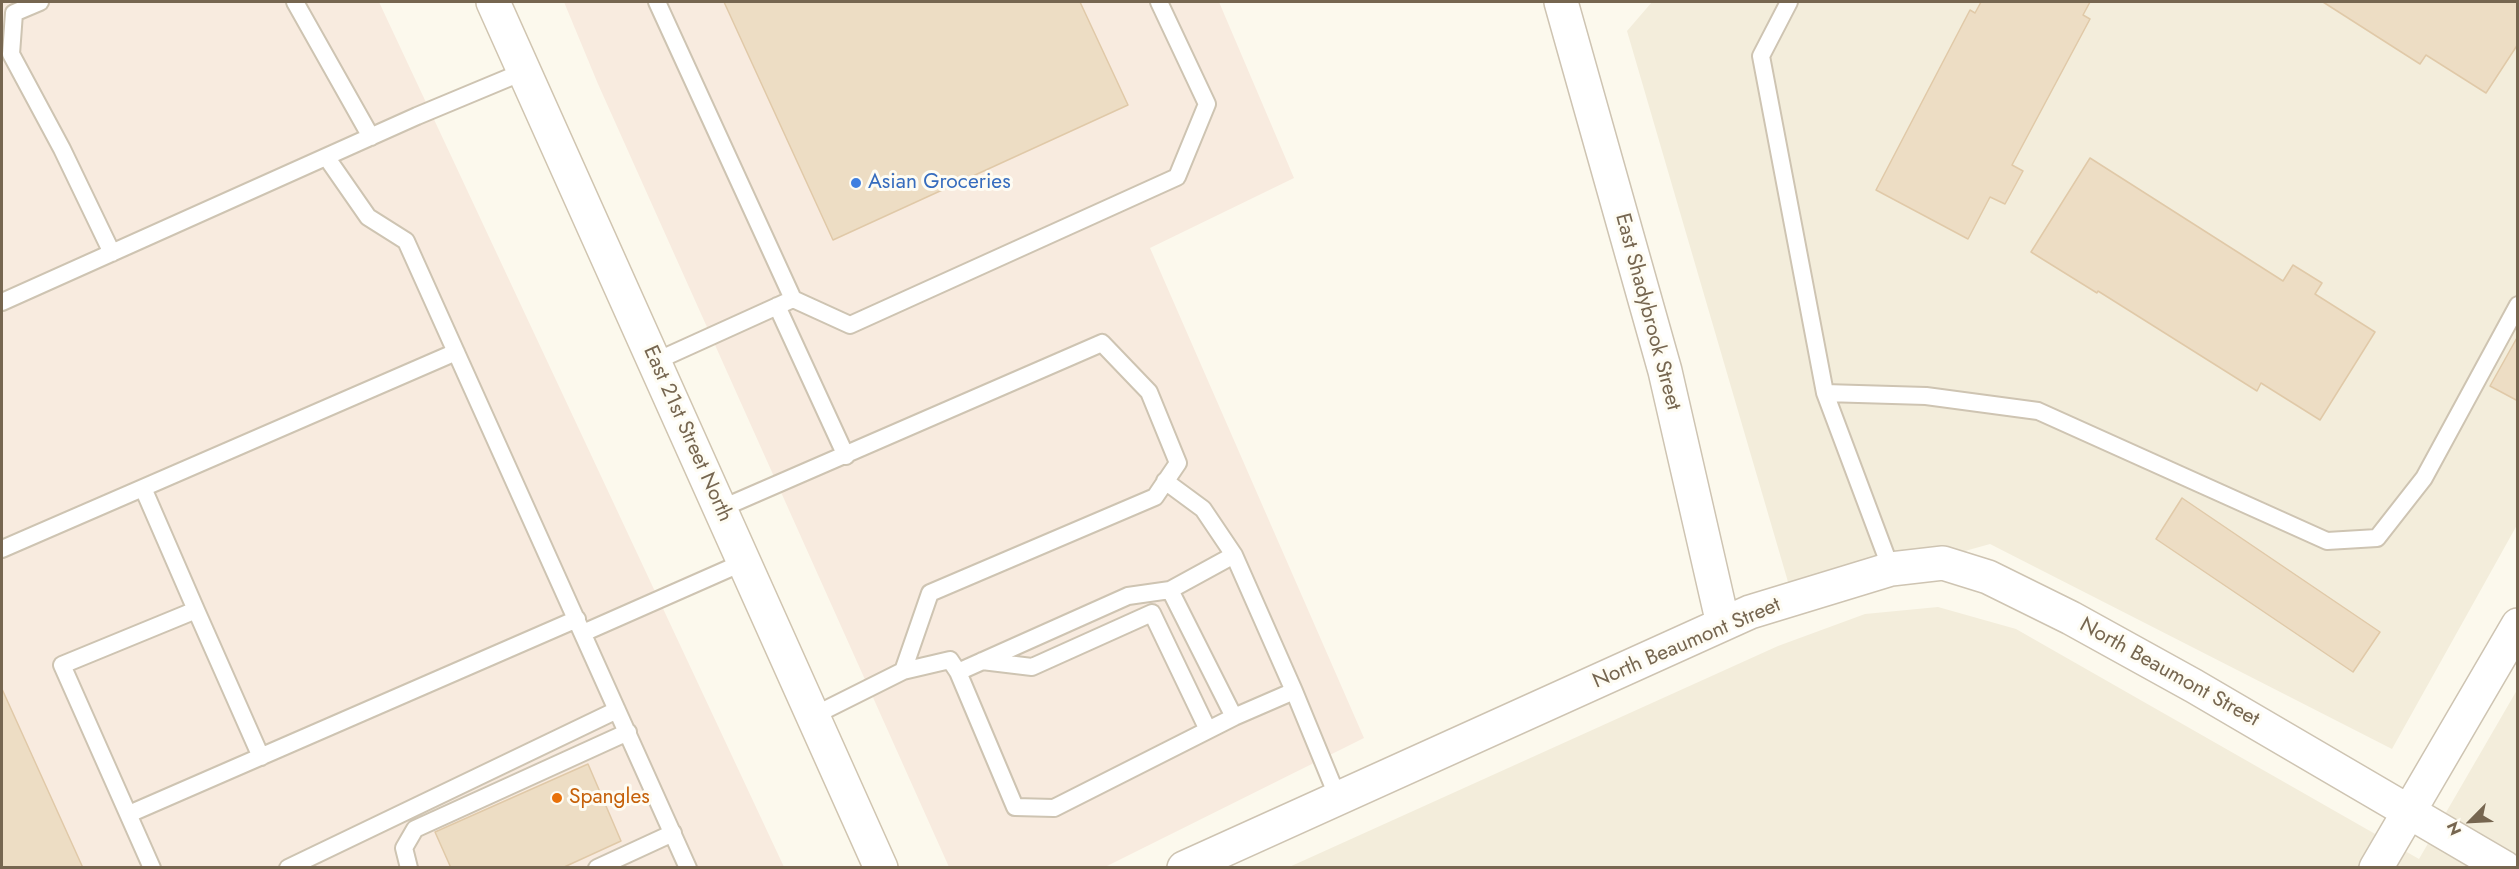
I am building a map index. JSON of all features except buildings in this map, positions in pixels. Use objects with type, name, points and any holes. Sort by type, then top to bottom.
[{"type":"street","name":"East 21st Street North","points":[[493,2],[881,867]]},
{"type":"street","name":"East Shadybrook Street","points":[[1561,2],[1665,371],[1723,624]]},
{"type":"street","name":"North Beaumont Street","points":[[1184,867],[1750,612],[1891,569],[1943,563],[1988,577],[2071,618],[2194,686],[2505,867]]},
{"type":"street","points":[[2376,867],[2517,625]]},
{"type":"lane","points":[[40,2],[14,13],[11,54],[62,149],[112,254]]},
{"type":"lane","points":[[295,2],[371,137]]},
{"type":"lane","points":[[657,2],[793,299],[850,325],[1177,177],[1207,104],[1159,2]]},
{"type":"lane","points":[[1789,2],[1761,56],[1825,393],[1891,569]]},
{"type":"lane","points":[[2,302],[371,137],[525,71]]},
{"type":"lane","points":[[327,158],[368,217],[406,242],[688,867]]},
{"type":"lane","points":[[654,362],[793,299]]},
{"type":"lane","points":[[1825,393],[1926,396],[2038,411],[2326,541],[2377,538],[2424,478],[2517,305]]},
{"type":"lane","points":[[777,306],[846,456]]},
{"type":"lane","points":[[720,509],[1102,343],[1149,392],[1178,463],[1155,497],[930,593],[903,671]]},
{"type":"lane","points":[[2,549],[456,352]]},
{"type":"lane","points":[[1165,481],[1203,509],[1234,555],[1338,798]]},
{"type":"lane","points":[[143,488],[261,757]]},
{"type":"lane","points":[[958,672],[1128,596],[1170,590],[1234,555]]},
{"type":"lane","points":[[129,814],[261,757],[580,626],[744,562]]},
{"type":"lane","points":[[1170,590],[1233,717]]},
{"type":"lane","points":[[152,867],[62,665],[196,610]]},
{"type":"lane","points":[[982,662],[1032,667],[1152,613],[1208,730]]},
{"type":"lane","points":[[813,716],[903,671],[950,660],[958,672],[1015,807],[1054,808],[1233,717],[1294,691]]},
{"type":"lane","points":[[288,867],[617,710]]},
{"type":"lane","points":[[409,867],[404,848],[415,829],[628,732]]},
{"type":"lane","points":[[597,867],[673,833]]},
{"type":"shaded area","points":[[2,2],[379,2],[784,867],[2,868]]},
{"type":"shaded area","points":[[564,2],[1219,2],[1294,178],[1150,248],[1364,738],[1105,867],[949,867],[598,84]]},
{"type":"shaded area","points":[[1652,2],[2517,2],[2517,525],[2392,749],[1990,544],[1793,599],[1627,31]]},
{"type":"shaded area","points":[[1938,607],[2016,629],[2419,859],[2517,690],[2517,867],[1287,868],[1778,646],[1865,614]]},
{"type":"place","name":"Asian Groceries","points":[[856,183]]},
{"type":"place","name":"Spangles","points":[[557,798]]}]
